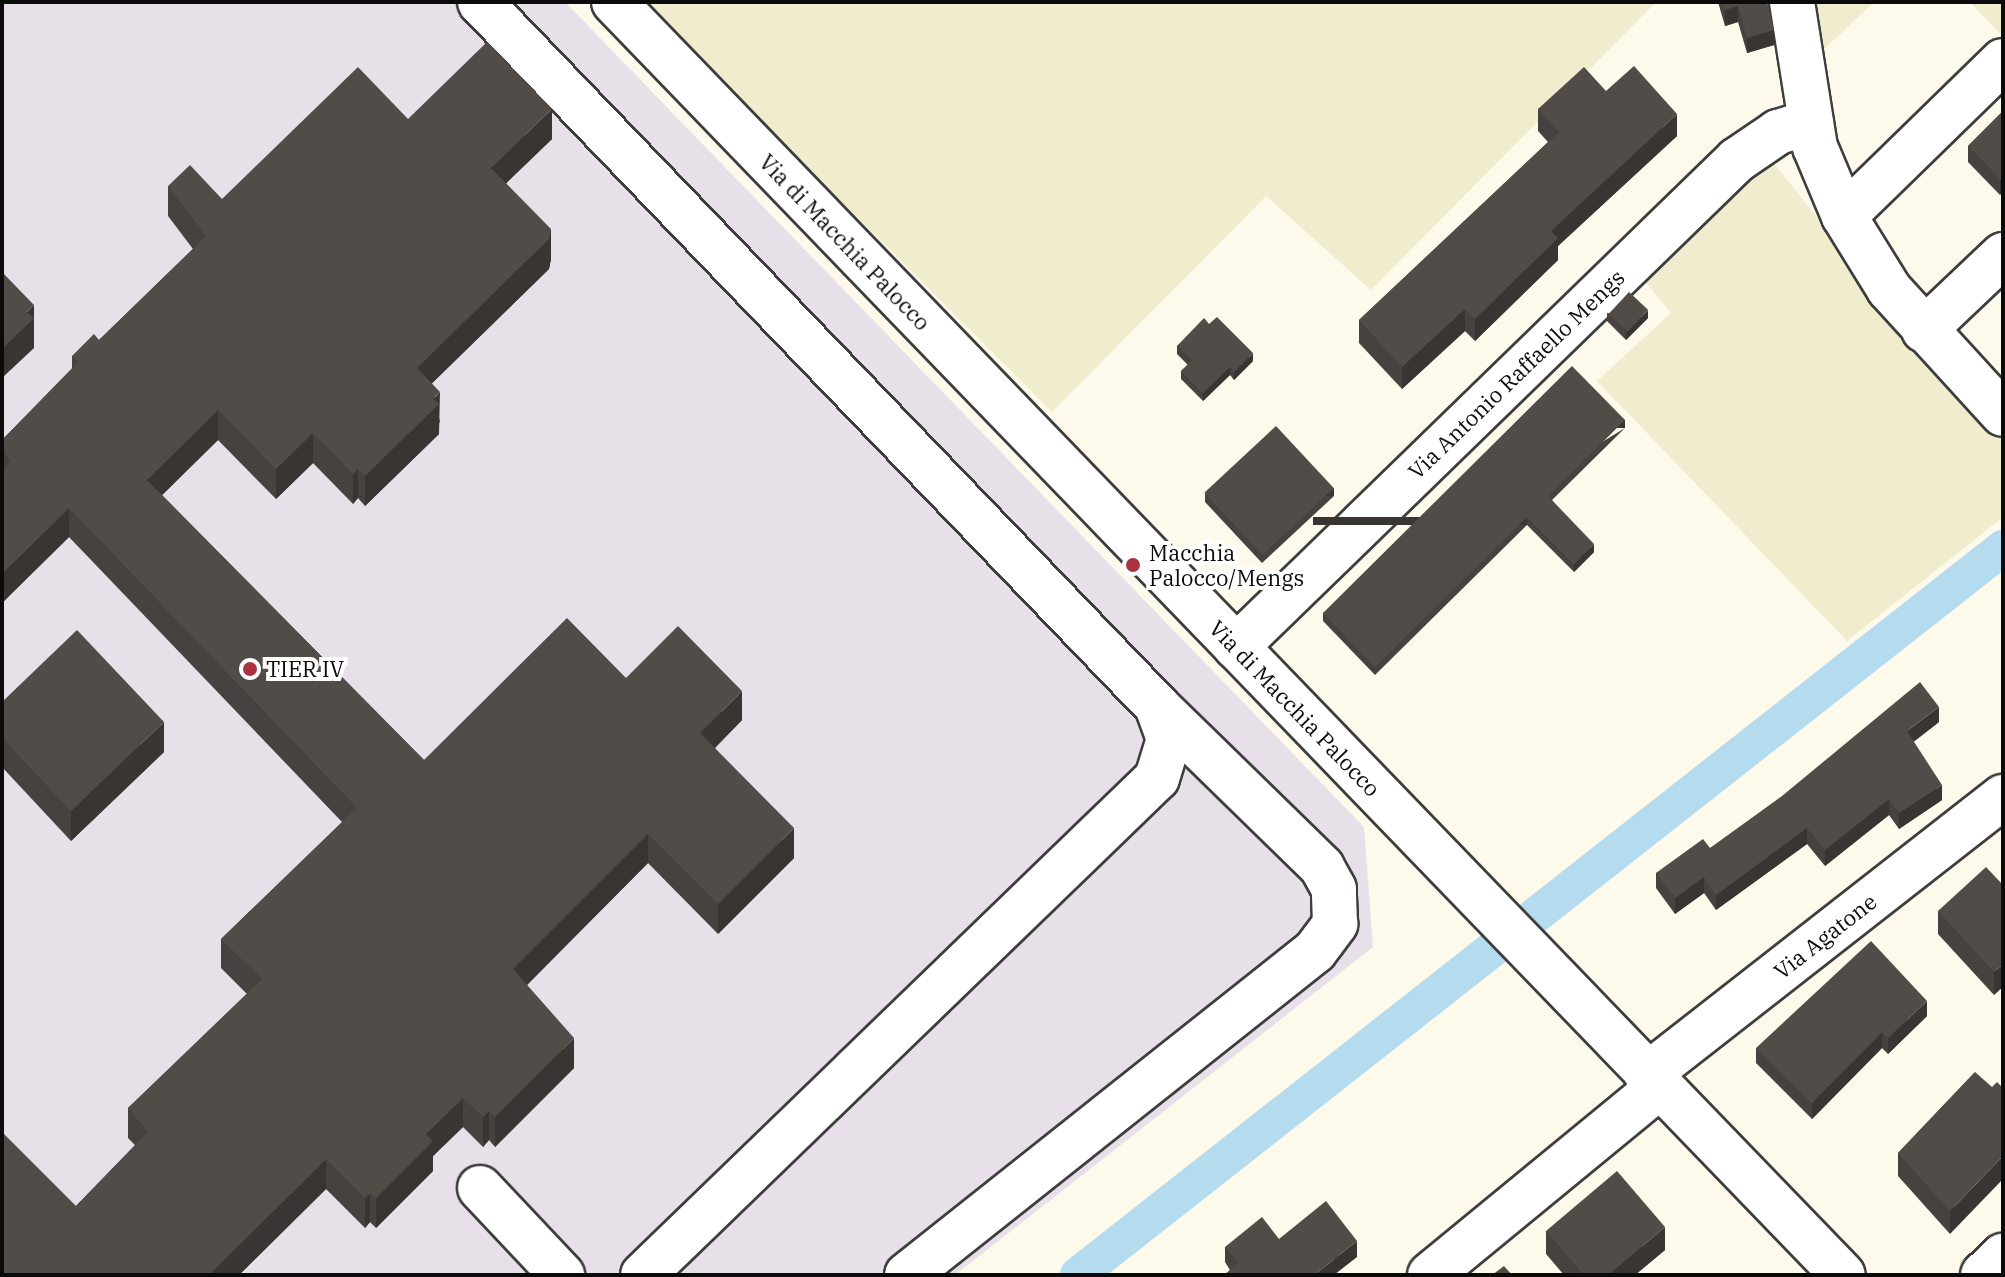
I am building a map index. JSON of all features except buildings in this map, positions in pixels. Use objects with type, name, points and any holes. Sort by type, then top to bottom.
[{"type":"street","points":[[480,2],[1157,706],[1322,867],[1334,889],[1335,924],[1315,951],[907,1275]]},
{"type":"street","name":"Via di Macchia Palocco","points":[[614,2],[1652,1082],[1843,1275]]},
{"type":"street","points":[[1792,2],[1810,122],[1844,216],[1924,330],[2003,414]]},
{"type":"street","points":[[1844,216],[2003,61]]},
{"type":"street","name":"Via Antonio Raffaello Mengs","points":[[1236,647],[1737,160],[1778,132],[1810,122]]},
{"type":"street","points":[[1924,330],[2003,255]]},
{"type":"street","points":[[643,1275],[1157,778],[1170,749],[1157,706]]},
{"type":"street","name":"Via Agatone","points":[[1430,1275],[1652,1082],[2003,797]]},
{"type":"street","points":[[480,1188],[562,1275]]},
{"type":"street","points":[[1983,1275],[2003,1256]]},
{"type":"shaded area","points":[[2,2],[565,2],[1364,827],[1373,947],[955,1275],[2,1275]]},
{"type":"shaded area","points":[[642,2],[1656,2],[1371,290],[1266,196],[1052,412]]},
{"type":"shaded area","points":[[1807,2],[1874,2],[1819,54]]},
{"type":"shaded area","points":[[1970,2],[2003,2],[2003,37]]},
{"type":"shaded area","points":[[1772,161],[1882,299],[2003,432],[2003,517],[1847,641],[1597,381],[1671,313],[1643,279]]},
{"type":"waterway","points":[[1078,1275],[2003,548]]},
{"type":"place","name":"Macchia Palocco/Mengs","points":[[1133,565]]},
{"type":"place","name":"TIER IV","points":[[250,669]]}]
